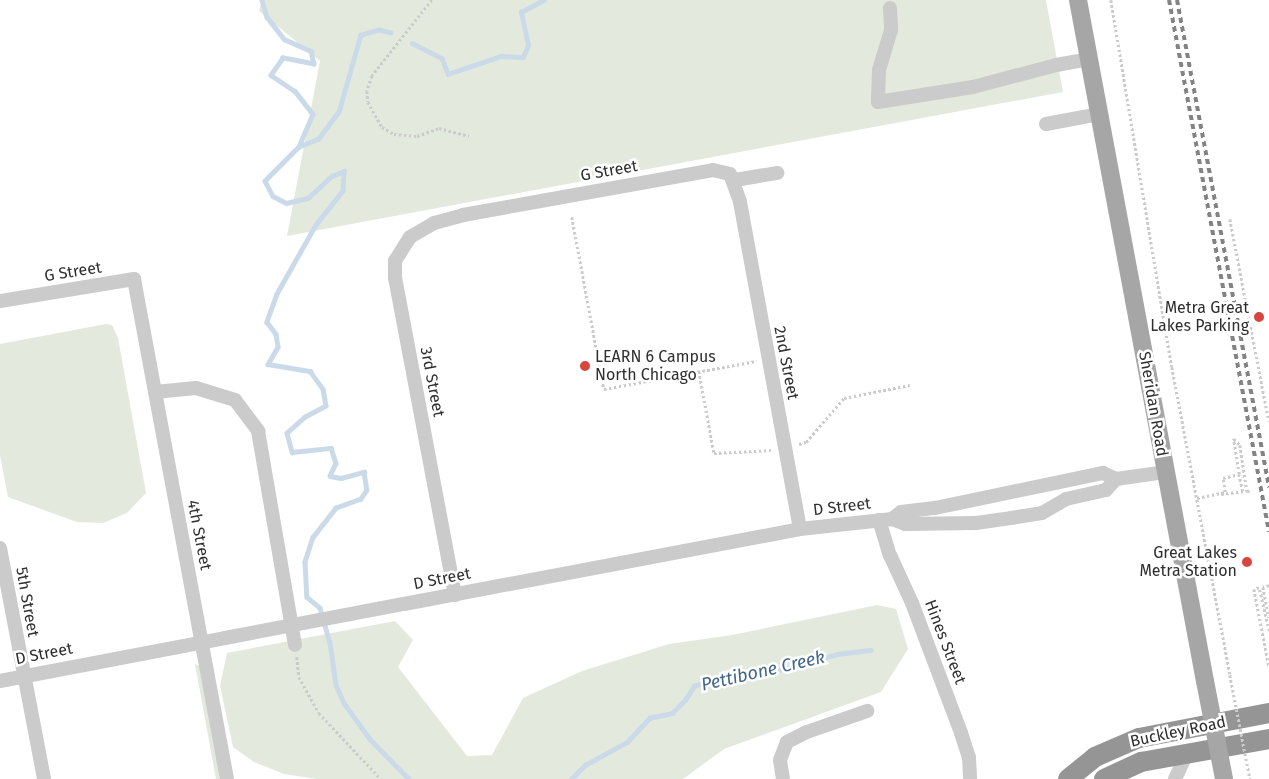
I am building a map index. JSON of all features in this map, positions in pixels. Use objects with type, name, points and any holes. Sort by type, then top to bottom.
[{"type":"highway","name":"Buckley Road","points":[[1068,779],[1094,757],[1139,738],[1269,713]]},
{"type":"highway","name":"Buckley Road","points":[[1104,779],[1129,765],[1269,739]]},
{"type":"main road","name":"Sheridan Road","points":[[1078,0],[1224,779]]},
{"type":"street","points":[[890,8],[891,30],[879,70],[878,102],[973,87],[1056,65],[1090,59]]},
{"type":"street","points":[[1046,124],[1100,114]]},
{"type":"street","name":"G Street","points":[[463,215],[713,170],[725,170],[735,180]]},
{"type":"street","points":[[735,180],[777,173]]},
{"type":"street","name":"2nd Street","points":[[735,180],[800,529]]},
{"type":"street","name":"3rd Street","points":[[455,595],[395,278],[395,261],[410,237],[434,223],[463,215]]},
{"type":"street","name":"G Street","points":[[0,301],[134,279],[137,297]]},
{"type":"street","name":"4th Street","points":[[137,297],[227,779]]},
{"type":"street","points":[[155,392],[196,388],[235,400],[258,431],[295,646]]},
{"type":"street","name":"D Street","points":[[0,681],[800,529],[886,519],[902,512],[935,508],[1103,473],[1116,479],[1165,472]]},
{"type":"street","name":"D Street","points":[[886,519],[905,524],[976,523],[1042,513],[1074,496],[1106,490],[1116,479]]},
{"type":"street","name":"Hines Street","points":[[886,519],[890,555],[912,603],[961,733],[969,758],[970,779]]},
{"type":"street","name":"5th Street","points":[[0,548],[44,779]]},
{"type":"street","points":[[783,779],[780,760],[787,742],[807,732],[868,711]]},
{"type":"street","points":[[1175,779],[1187,753]]},
{"type":"path","points":[[432,0],[372,76],[367,90],[368,102],[382,127],[394,134],[418,136],[440,128],[469,136]]},
{"type":"path","points":[[1111,0],[1172,367],[1250,779]]},
{"type":"path","points":[[572,217],[604,389],[760,360]]},
{"type":"path","points":[[1230,219],[1269,421]]},
{"type":"path","points":[[1243,492],[1233,438],[1240,445],[1247,491]]},
{"type":"path","points":[[1197,498],[1225,492],[1223,478],[1239,474]]},
{"type":"path","points":[[1220,493],[1224,496],[1252,490]]},
{"type":"path","points":[[1269,586],[1263,587],[1269,617]]},
{"type":"path","points":[[1269,631],[1258,588],[1254,589],[1269,666]]},
{"type":"path","points":[[295,646],[299,677],[320,714],[381,779]]},
{"type":"shaded area","points":[[262,0],[1046,0],[1063,92],[287,236],[320,61],[259,11]]},
{"type":"shaded area","points":[[106,324],[112,325],[118,338],[146,493],[127,513],[103,523],[77,522],[8,497],[0,455],[0,344]]},
{"type":"shaded area","points":[[877,605],[896,609],[908,649],[881,692],[724,749],[683,779],[317,779],[284,774],[254,762],[233,747],[220,686],[227,653],[395,621],[413,640],[398,667],[467,756],[492,755],[523,698],[582,671],[669,644],[732,635]]},
{"type":"shaded area","points":[[195,664],[199,666],[222,779],[216,779]]},
{"type":"waterway","name":"Pettibone Creek","points":[[262,0],[267,17],[284,39],[311,51],[314,64],[283,58],[271,75],[295,91],[313,114],[299,147]]},
{"type":"waterway","name":"Pettibone Creek","points":[[412,43],[442,58],[448,74],[501,56],[523,57],[528,45],[521,12],[544,0]]},
{"type":"waterway","name":"Pettibone Creek","points":[[391,33],[379,30],[361,35],[339,112],[319,139],[299,147],[265,181],[273,196],[286,203],[308,198],[332,176],[344,171],[343,191],[316,225],[277,294],[267,322],[276,334],[278,347],[268,364],[310,371],[323,389],[326,406],[305,417],[287,433],[292,452],[331,448],[336,463],[330,476],[341,478],[364,472],[367,490],[361,499],[336,508],[313,537],[305,562],[307,597],[320,608],[330,642],[336,685],[344,703],[370,739],[409,779]]},
{"type":"waterway","name":"Pettibone Creek","points":[[571,779],[585,765],[627,742],[649,718],[672,713],[685,700],[694,686],[716,678],[765,674],[837,654],[871,650]]},
{"type":"railway","points":[[1169,0],[1269,532]]},
{"type":"railway","points":[[1177,0],[1269,487]]},
{"type":"place","name":"Metra Great Lakes Parking","points":[[1259,317]]},
{"type":"place","name":"LEARN 6 Campus North Chicago","points":[[585,366]]},
{"type":"place","name":"Great Lakes Metra Station","points":[[1247,562]]}]
